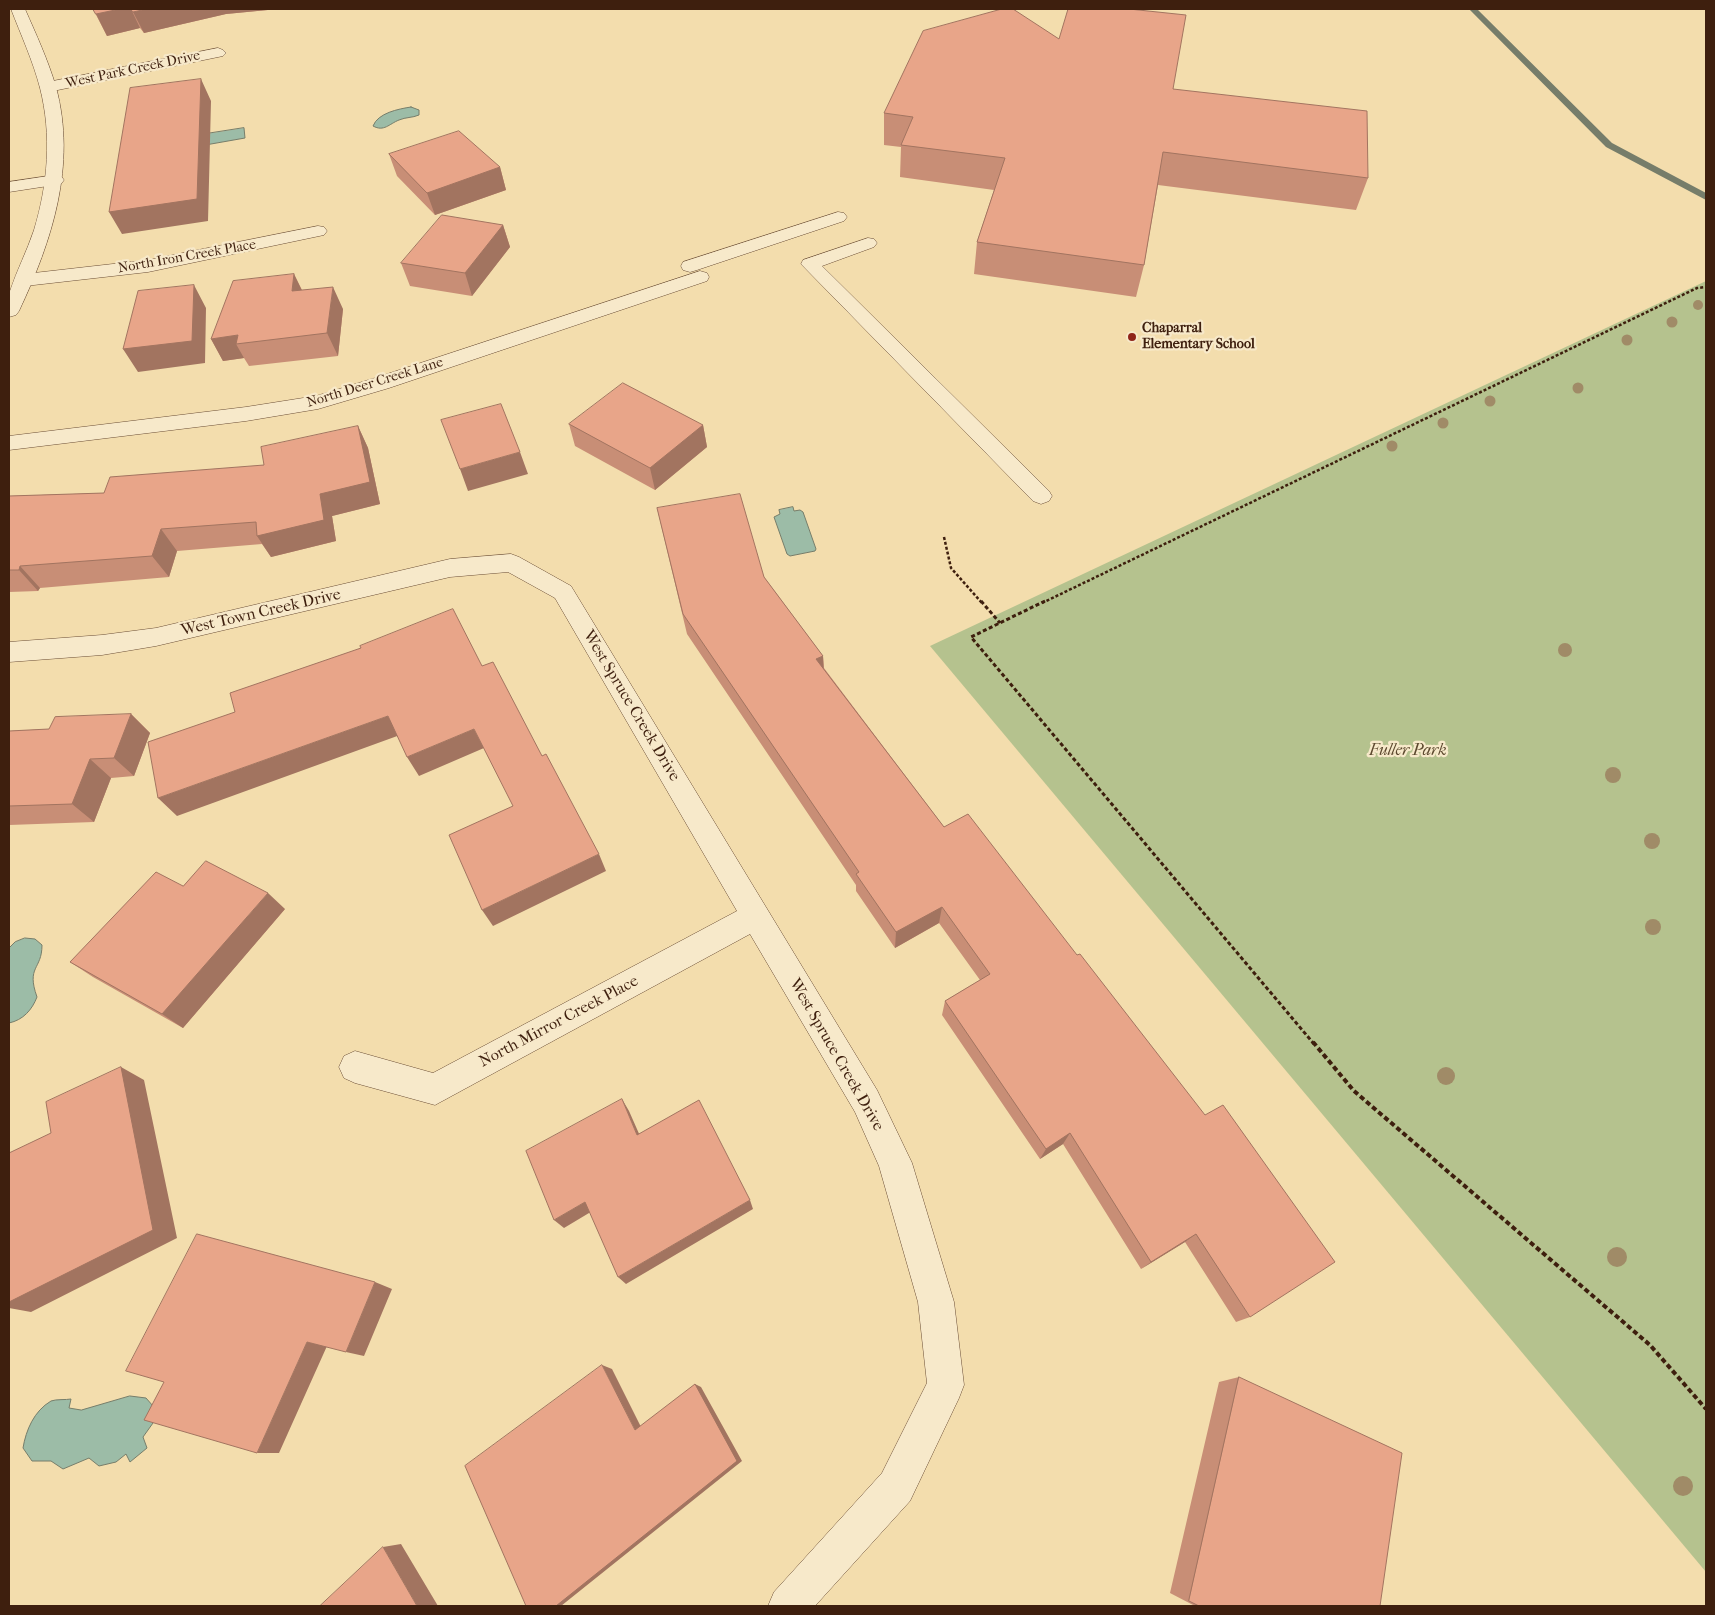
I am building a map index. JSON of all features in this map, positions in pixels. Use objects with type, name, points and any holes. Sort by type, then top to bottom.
[{"type":"street","name":"West Park Creek Drive","points":[[9,311],[34,257],[55,180],[56,126],[48,88],[18,9]]},
{"type":"street","name":"West Park Creek Drive","points":[[48,88],[218,53]]},
{"type":"street","points":[[9,187],[55,180]]},
{"type":"street","name":"North Deer Creek Lane","points":[[9,443],[246,414],[318,402],[382,383],[695,272],[838,217]]},
{"type":"street","name":"North Iron Creek Place","points":[[25,280],[148,266],[318,231]]},
{"type":"street","points":[[868,243],[810,264],[1041,496]]},
{"type":"street","name":"West Town Creek Drive","points":[[9,652],[102,645],[156,637],[450,568],[511,564]]},
{"type":"street","name":"West Spruce Creek Drive","points":[[511,564],[563,592],[866,1101],[895,1162],[936,1302],[946,1385],[896,1486],[788,1606]]},
{"type":"street","name":"North Mirror Creek Place","points":[[355,1067],[435,1089],[756,916]]},
{"type":"path","points":[[1706,288],[1697,288],[971,637],[1354,1091],[1650,1345],[1706,1409]]},
{"type":"path","points":[[944,537],[951,568],[1000,623]]},
{"type":"green space","name":"Fuller Park","points":[[1706,281],[1706,1572],[930,646]]},
{"type":"shaded area","points":[[411,107],[419,110],[419,115],[402,119],[383,128],[373,126],[384,115],[395,110]]},
{"type":"shaded area","points":[[244,128],[245,138],[194,147],[193,136]]},
{"type":"shaded area","points":[[793,507],[794,511],[800,510],[803,512],[816,549],[815,551],[790,556],[787,554],[774,517],[780,514],[779,510]]},
{"type":"shaded area","points":[[25,938],[35,939],[42,945],[40,959],[33,979],[37,997],[26,1014],[9,1023],[9,948],[15,942]]},
{"type":"shaded area","points":[[130,1396],[146,1398],[153,1406],[153,1423],[143,1437],[147,1448],[130,1462],[126,1454],[116,1462],[99,1466],[89,1458],[63,1469],[51,1461],[32,1461],[23,1448],[26,1434],[32,1421],[40,1410],[51,1401],[71,1399],[69,1408],[81,1410]]},
{"type":"building","points":[[93,9],[120,9],[96,14]]},
{"type":"building","points":[[131,9],[147,9],[133,12]]},
{"type":"building","points":[[1002,9],[1013,9],[1059,39],[1068,9],[1129,9],[1186,15],[1173,89],[1367,111],[1368,178],[1163,152],[1144,265],[977,242],[1005,158],[901,145],[913,117],[884,113],[923,31]]},
{"type":"building","points":[[201,79],[197,199],[109,212],[130,88]]},
{"type":"building","points":[[459,131],[500,167],[427,193],[389,154]]},
{"type":"building","points":[[442,215],[503,225],[465,273],[401,263]]},
{"type":"building","points":[[294,274],[292,291],[333,287],[327,333],[236,344],[238,335],[211,339],[233,281]]},
{"type":"building","points":[[194,285],[192,341],[123,349],[138,291]]},
{"type":"building","points":[[623,383],[703,425],[650,468],[569,424]]},
{"type":"building","points":[[501,404],[520,452],[460,469],[441,420]]},
{"type":"building","points":[[358,426],[370,482],[320,494],[324,520],[257,536],[256,522],[161,529],[152,556],[20,566],[19,570],[9,570],[9,496],[104,493],[110,477],[264,465],[261,447]]},
{"type":"building","points":[[740,494],[764,577],[823,656],[816,659],[944,827],[968,814],[1077,955],[1080,954],[1205,1115],[1223,1105],[1335,1262],[1250,1317],[1196,1234],[1151,1262],[1070,1133],[1046,1149],[945,1001],[990,974],[942,907],[896,932],[856,874],[859,872],[683,614],[657,508]]},
{"type":"building","points":[[453,609],[482,666],[493,662],[542,756],[546,754],[599,854],[482,910],[449,835],[513,806],[474,729],[407,757],[388,716],[158,798],[148,742],[235,712],[230,693],[361,648],[360,646]]},
{"type":"building","points":[[131,714],[114,758],[90,759],[72,804],[9,806],[9,731],[49,729],[55,717]]},
{"type":"building","points":[[206,861],[268,893],[162,1014],[70,962],[156,872],[183,886]]},
{"type":"building","points":[[121,1067],[153,1230],[9,1302],[9,1153],[51,1133],[46,1102]]},
{"type":"building","points":[[622,1099],[637,1135],[699,1100],[750,1200],[618,1277],[585,1202],[554,1220],[526,1151]]},
{"type":"building","points":[[197,1234],[375,1282],[346,1352],[307,1342],[257,1453],[144,1420],[164,1382],[126,1371]]},
{"type":"building","points":[[602,1365],[635,1430],[695,1384],[737,1461],[556,1606],[526,1606],[465,1466]]},
{"type":"building","points":[[1239,1377],[1402,1453],[1380,1606],[1199,1606],[1189,1601]]},
{"type":"building","points":[[383,1547],[417,1606],[320,1606]]},
{"type":"waterway","points":[[1473,9],[1609,145],[1706,197]]},
{"type":"place","name":"Chaparral Elementary School","points":[[1132,337]]}]
